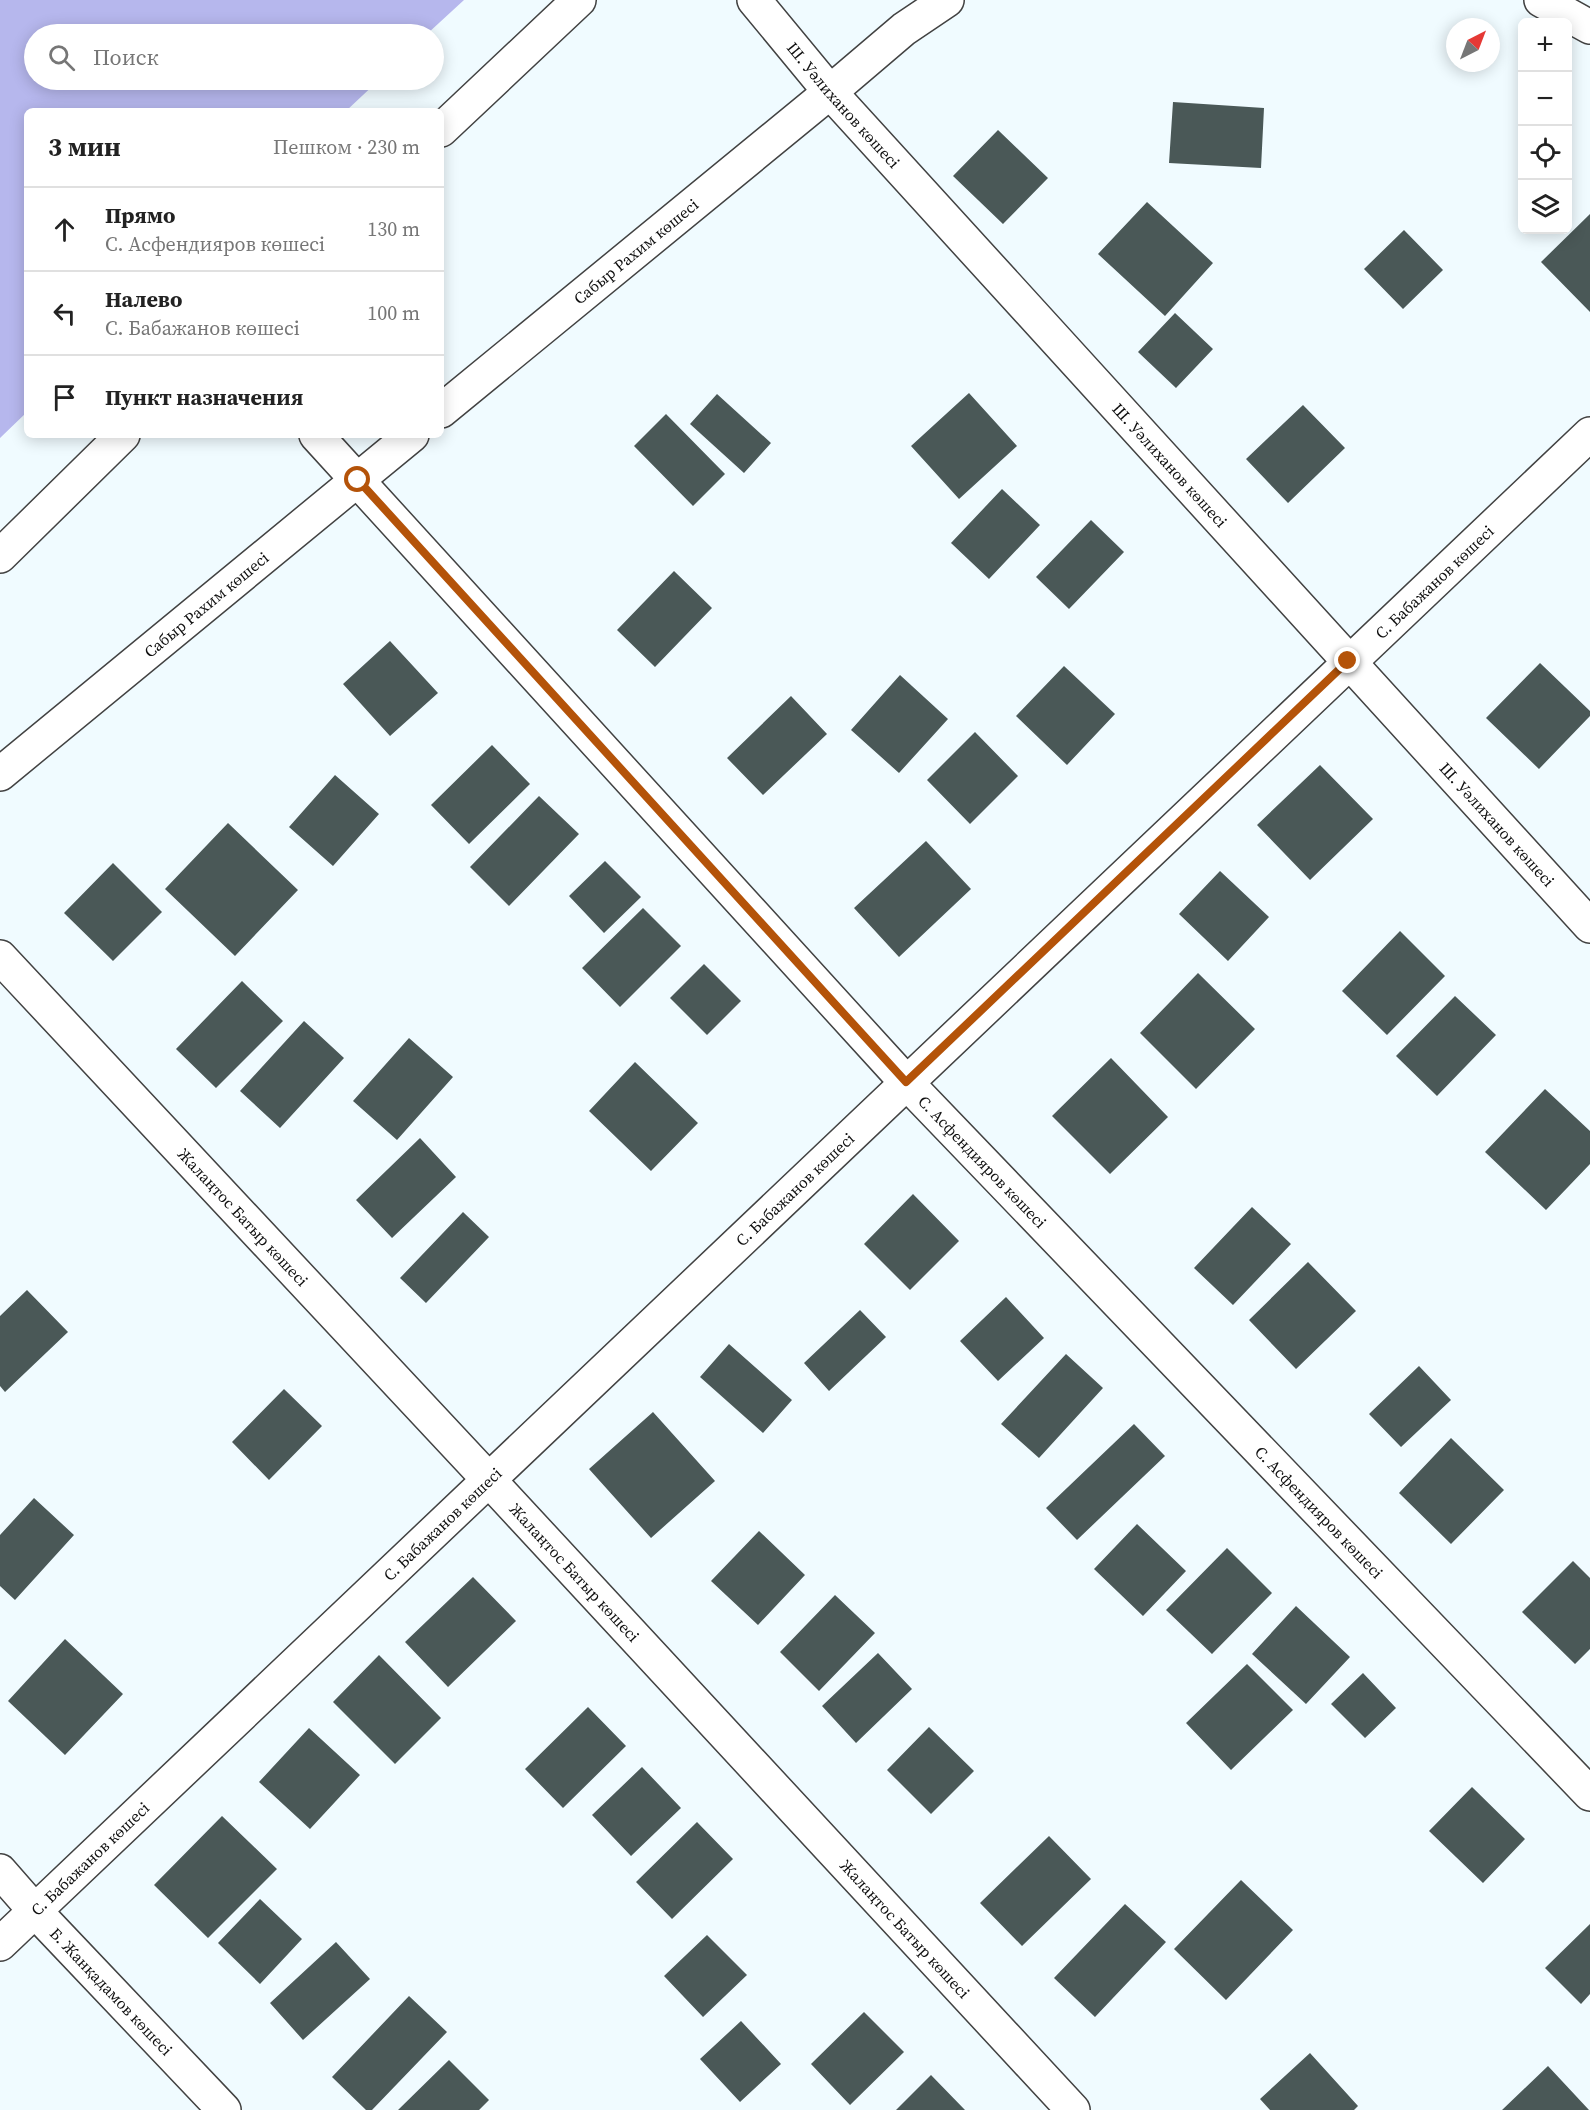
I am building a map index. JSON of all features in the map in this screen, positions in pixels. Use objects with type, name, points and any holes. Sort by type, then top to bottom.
[{"type":"street","points":[[444,127],[579,0]]},
{"type":"street","name":"Ш. Уәлиханов көшесі","points":[[754,0],[830,92],[1590,926]]},
{"type":"street","name":"Сабыр Рахим көшесі","points":[[444,409],[904,29],[947,0]]},
{"type":"street","points":[[1541,0],[1590,27]]},
{"type":"street","name":"С. Бабажанов көшесі","points":[[0,1944],[1348,661],[1590,434]]},
{"type":"street","points":[[0,556],[120,438]]},
{"type":"street","name":"С. Асфендияров көшесі","points":[[319,438],[906,1082],[1590,1794]]},
{"type":"street","name":"Сабыр Рахим көшесі","points":[[0,774],[408,438]]},
{"type":"street","name":"Жалаңтос Батыр көшесі","points":[[0,957],[1073,2110]]},
{"type":"street","name":"Б. Жанқадамов көшесі","points":[[0,1871],[35,1911],[224,2110]]},
{"type":"shaded area","points":[[0,0],[464,0],[438,24],[24,24],[24,90],[368,90],[349,108],[24,108],[24,415],[0,438]]},
{"type":"building","points":[[1173,102],[1264,108],[1261,168],[1169,163]]},
{"type":"building","points":[[998,130],[1048,178],[1003,224],[953,176]]},
{"type":"building","points":[[1147,202],[1213,263],[1165,316],[1098,254]]},
{"type":"building","points":[[1590,214],[1590,312],[1541,262]]},
{"type":"building","points":[[1404,230],[1443,270],[1403,309],[1364,269]]},
{"type":"building","points":[[1175,313],[1213,349],[1176,388],[1138,352]]},
{"type":"building","points":[[969,393],[1017,446],[959,499],[911,446]]},
{"type":"building","points":[[717,394],[771,443],[744,473],[690,424]]},
{"type":"building","points":[[1303,405],[1345,448],[1288,503],[1246,459]]},
{"type":"building","points":[[666,414],[725,474],[693,506],[634,446]]},
{"type":"building","points":[[1002,489],[1040,525],[989,579],[951,543]]},
{"type":"building","points":[[1091,520],[1124,552],[1069,609],[1036,577]]},
{"type":"building","points":[[674,571],[712,608],[655,667],[617,630]]},
{"type":"building","points":[[390,641],[438,693],[390,736],[343,684]]},
{"type":"building","points":[[1540,663],[1590,711],[1590,716],[1539,769],[1486,718]]},
{"type":"building","points":[[1064,666],[1115,714],[1067,765],[1016,716]]},
{"type":"building","points":[[900,675],[948,719],[899,773],[851,730]]},
{"type":"building","points":[[791,696],[827,734],[763,795],[727,758]]},
{"type":"building","points":[[975,732],[1018,776],[970,824],[927,780]]},
{"type":"building","points":[[492,745],[530,784],[469,844],[431,805]]},
{"type":"building","points":[[1320,765],[1373,819],[1310,880],[1257,825]]},
{"type":"building","points":[[335,775],[379,814],[333,866],[289,827]]},
{"type":"building","points":[[539,796],[579,834],[509,906],[470,867]]},
{"type":"building","points":[[228,823],[298,890],[235,956],[165,889]]},
{"type":"building","points":[[926,841],[971,889],[899,957],[854,908]]},
{"type":"building","points":[[605,861],[641,897],[604,933],[569,896]]},
{"type":"building","points":[[113,863],[162,912],[113,961],[64,913]]},
{"type":"building","points":[[1220,871],[1269,917],[1228,961],[1179,914]]},
{"type":"building","points":[[643,908],[681,946],[620,1007],[582,968]]},
{"type":"building","points":[[1400,931],[1445,976],[1387,1035],[1342,991]]},
{"type":"building","points":[[704,964],[741,1001],[707,1035],[670,998]]},
{"type":"building","points":[[1198,973],[1255,1029],[1196,1089],[1140,1033]]},
{"type":"building","points":[[242,981],[283,1021],[216,1088],[176,1049]]},
{"type":"building","points":[[1455,996],[1496,1035],[1437,1096],[1396,1056]]},
{"type":"building","points":[[304,1021],[344,1058],[280,1128],[240,1091]]},
{"type":"building","points":[[409,1038],[453,1077],[397,1140],[353,1101]]},
{"type":"building","points":[[1111,1058],[1168,1117],[1110,1174],[1052,1116]]},
{"type":"building","points":[[635,1062],[698,1123],[651,1171],[589,1111]]},
{"type":"building","points":[[1545,1089],[1590,1131],[1590,1164],[1546,1210],[1485,1152]]},
{"type":"building","points":[[420,1138],[456,1177],[392,1238],[356,1200]]},
{"type":"building","points":[[913,1194],[959,1241],[910,1290],[864,1244]]},
{"type":"building","points":[[1252,1207],[1291,1244],[1233,1305],[1194,1268]]},
{"type":"building","points":[[463,1212],[489,1237],[426,1303],[400,1278]]},
{"type":"building","points":[[1308,1262],[1356,1311],[1296,1369],[1249,1320]]},
{"type":"building","points":[[27,1290],[68,1332],[5,1392],[0,1386],[0,1316]]},
{"type":"building","points":[[1006,1297],[1044,1338],[998,1381],[960,1341]]},
{"type":"building","points":[[860,1310],[886,1337],[829,1391],[804,1363]]},
{"type":"building","points":[[729,1344],[792,1400],[763,1433],[700,1377]]},
{"type":"building","points":[[1066,1354],[1103,1388],[1039,1458],[1001,1424]]},
{"type":"building","points":[[1419,1366],[1451,1400],[1401,1447],[1369,1414]]},
{"type":"building","points":[[284,1389],[322,1426],[269,1480],[232,1442]]},
{"type":"building","points":[[653,1412],[715,1481],[651,1538],[589,1469]]},
{"type":"building","points":[[1134,1424],[1165,1456],[1077,1540],[1046,1508]]},
{"type":"building","points":[[1451,1438],[1504,1490],[1451,1544],[1399,1493]]},
{"type":"building","points":[[34,1498],[74,1535],[15,1600],[0,1586],[0,1535]]},
{"type":"building","points":[[1137,1524],[1186,1571],[1143,1616],[1094,1569]]},
{"type":"building","points":[[759,1531],[805,1575],[758,1625],[711,1581]]},
{"type":"building","points":[[1227,1548],[1272,1593],[1212,1654],[1166,1610]]},
{"type":"building","points":[[1573,1561],[1590,1578],[1590,1649],[1575,1664],[1522,1612]]},
{"type":"building","points":[[473,1577],[516,1621],[448,1687],[405,1642]]},
{"type":"building","points":[[835,1595],[875,1633],[819,1691],[780,1652]]},
{"type":"building","points":[[1296,1606],[1350,1657],[1306,1704],[1252,1654]]},
{"type":"building","points":[[65,1639],[123,1694],[65,1755],[8,1701]]},
{"type":"building","points":[[878,1653],[912,1689],[856,1743],[822,1706]]},
{"type":"building","points":[[379,1655],[441,1718],[395,1764],[333,1702]]},
{"type":"building","points":[[1247,1664],[1293,1710],[1231,1770],[1186,1723]]},
{"type":"building","points":[[1363,1673],[1396,1708],[1365,1738],[1331,1704]]},
{"type":"building","points":[[588,1707],[626,1746],[563,1808],[525,1769]]},
{"type":"building","points":[[929,1727],[974,1771],[931,1814],[887,1770]]},
{"type":"building","points":[[309,1728],[360,1775],[310,1829],[259,1782]]},
{"type":"building","points":[[642,1767],[681,1808],[631,1856],[592,1815]]},
{"type":"building","points":[[1472,1787],[1525,1839],[1483,1883],[1429,1831]]},
{"type":"building","points":[[222,1816],[277,1869],[208,1938],[154,1885]]},
{"type":"building","points":[[697,1822],[733,1859],[672,1919],[636,1882]]},
{"type":"building","points":[[1049,1836],[1091,1879],[1022,1946],[980,1903]]},
{"type":"building","points":[[1241,1880],[1293,1930],[1226,2000],[1174,1949]]},
{"type":"building","points":[[260,1899],[302,1939],[260,1984],[218,1943]]},
{"type":"building","points":[[1125,1904],[1166,1942],[1095,2017],[1054,1978]]},
{"type":"building","points":[[1590,1924],[1590,1994],[1581,2004],[1545,1968]]},
{"type":"building","points":[[707,1935],[747,1975],[703,2017],[664,1976]]},
{"type":"building","points":[[336,1942],[370,1979],[303,2040],[270,2003]]},
{"type":"building","points":[[409,1996],[447,2032],[372,2110],[366,2110],[332,2077]]},
{"type":"building","points":[[864,2012],[904,2052],[850,2105],[811,2064]]},
{"type":"building","points":[[741,2021],[781,2064],[740,2102],[700,2059]]},
{"type":"building","points":[[1310,2053],[1358,2106],[1354,2110],[1270,2110],[1260,2099]]},
{"type":"building","points":[[449,2060],[489,2100],[479,2110],[398,2110]]},
{"type":"building","points":[[1548,2066],[1589,2110],[1502,2110]]},
{"type":"building","points":[[931,2075],[965,2110],[896,2110]]},
{"type":"route","points":[[358,480],[906,1082],[1348,661]]}]
